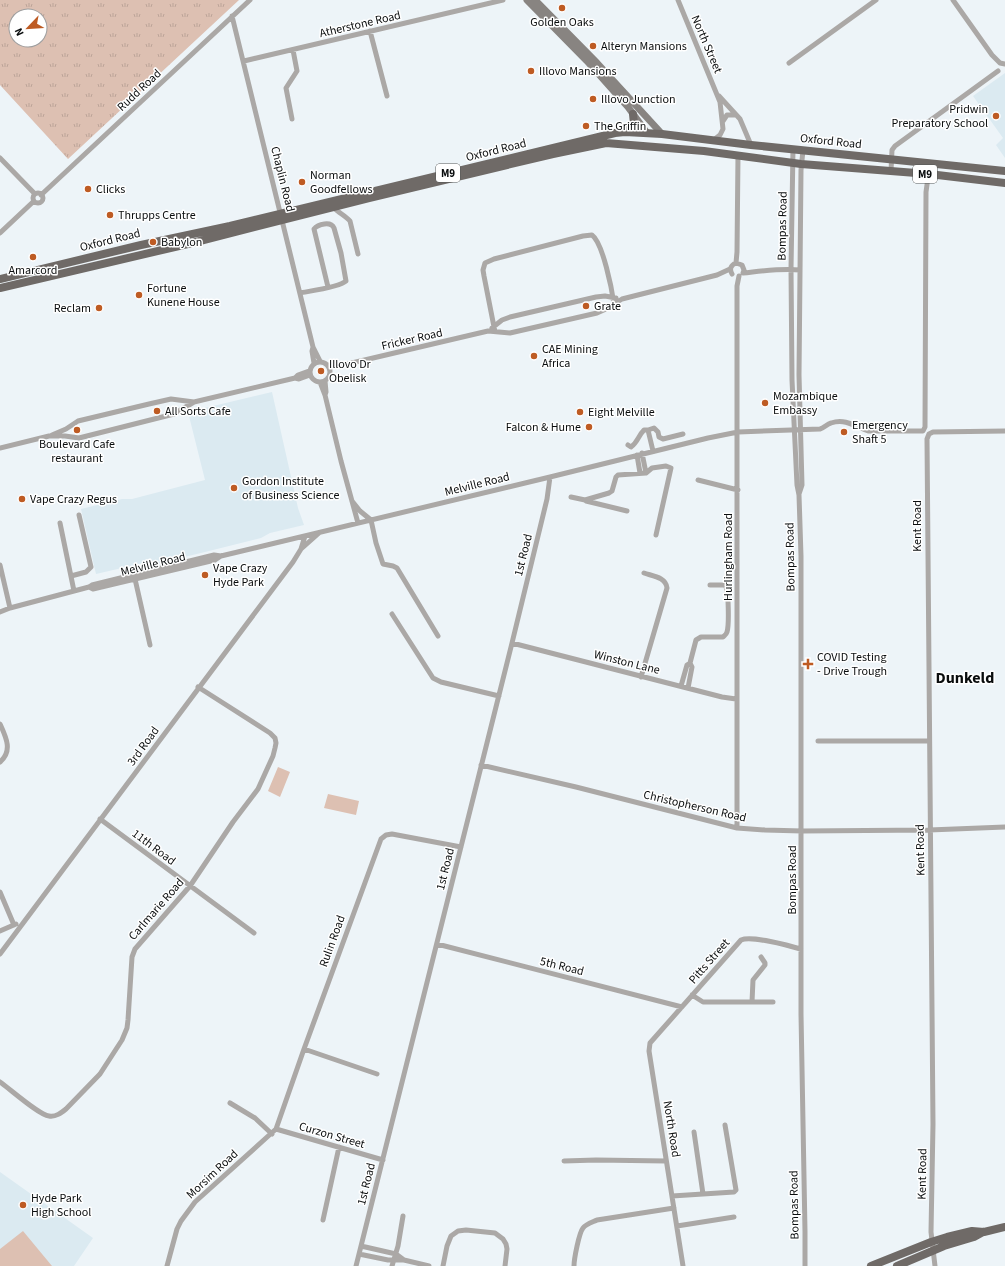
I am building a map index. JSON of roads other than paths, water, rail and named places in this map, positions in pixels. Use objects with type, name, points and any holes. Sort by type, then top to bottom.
[{"type":"main road","points":[[527,0],[587,61],[633,114],[654,142],[664,147]]},
{"type":"main road","points":[[535,0],[597,63],[662,134]]},
{"type":"main road","points":[[625,132],[634,124],[633,114]]},
{"type":"main road","name":"Oxford Road","points":[[0,288],[192,243],[282,217],[606,135],[625,132],[715,139],[751,145],[1001,171]]},
{"type":"main road","name":"Oxford Road","points":[[0,279],[141,245],[230,226],[334,208],[594,145],[612,143],[664,147],[797,163],[929,174],[1001,183]]},
{"type":"main road","points":[[873,169],[875,157]]},
{"type":"main road","points":[[913,173],[914,162]]},
{"type":"main road","points":[[1001,171],[1001,183]]},
{"type":"main road","points":[[897,1266],[933,1250],[974,1237],[984,1232],[1005,1227]]},
{"type":"main road","points":[[871,1266],[931,1242],[972,1231],[984,1232]]},
{"type":"street","name":"Rudd Road","points":[[41,195],[250,0]]},
{"type":"street","name":"Atherstone Road","points":[[244,62],[503,0]]},
{"type":"street","name":"North Street","points":[[678,0],[718,96],[723,121]]},
{"type":"street","points":[[789,63],[876,0]]},
{"type":"street","points":[[953,0],[992,55],[1000,63],[1005,64]]},
{"type":"street","name":"Chaplin Road","points":[[232,16],[313,347],[320,361]]},
{"type":"street","points":[[370,31],[387,96]]},
{"type":"street","points":[[292,119],[286,91],[287,86],[297,71],[293,50]]},
{"type":"street","points":[[891,171],[893,147],[897,143],[998,72]]},
{"type":"street","name":"North Street","points":[[718,96],[744,126],[751,145]]},
{"type":"street","points":[[715,139],[722,132],[723,121],[727,115],[736,115]]},
{"type":"street","name":"Bompas Road","points":[[793,149],[797,163],[800,270],[799,375],[802,485],[799,495]]},
{"type":"street","name":"Bompas Road","points":[[802,150],[797,163],[791,269],[793,431],[799,495],[801,556],[801,1014],[805,1266]]},
{"type":"street","points":[[736,274],[733,264],[740,264],[737,252],[738,155]]},
{"type":"street","points":[[0,158],[35,194],[38,193],[43,198],[41,202],[34,201]]},
{"type":"street","points":[[929,174],[930,163]]},
{"type":"street","name":"Melville Road","points":[[0,612],[74,591],[89,588],[94,589],[215,560],[221,556],[550,477],[642,453],[738,432],[820,429],[826,427],[830,423],[843,422],[849,422],[860,429],[868,431],[922,431],[925,427],[926,192],[929,174]]},
{"type":"street","points":[[0,233],[34,201],[33,198],[35,194]]},
{"type":"street","points":[[334,208],[338,213],[350,221],[358,254]]},
{"type":"street","points":[[300,293],[328,287],[345,282],[346,279],[334,228],[333,225],[330,224],[316,226],[314,230],[328,287]]},
{"type":"street","points":[[495,332],[483,270],[485,263],[494,259],[583,236],[592,235],[597,241],[606,267],[614,304]]},
{"type":"street","name":"Fricker Road","points":[[740,264],[753,271]]},
{"type":"street","name":"Hurlingham Road","points":[[737,828],[736,699],[738,432],[736,274],[740,264]]},
{"type":"street","name":"Fricker Road","points":[[330,371],[339,366],[488,331],[510,333],[597,313],[606,310],[622,299],[717,275],[720,276],[753,271],[800,270]]},
{"type":"street","name":"Fricker Road","points":[[488,331],[506,318],[596,296],[622,299]]},
{"type":"street","name":"Chaplin Road","points":[[313,347],[312,351],[314,363]]},
{"type":"street","points":[[320,361],[328,365],[330,371],[328,378],[322,381],[313,380],[310,373],[314,363],[320,361]]},
{"type":"street","name":"Fricker Road","points":[[328,365],[339,366]]},
{"type":"street","points":[[49,436],[79,438],[174,414],[194,402],[295,378],[299,379],[310,373]]},
{"type":"street","points":[[322,381],[326,392],[325,395],[341,461],[358,523]]},
{"type":"street","points":[[0,448],[49,436],[66,429],[78,421],[171,399],[194,402]]},
{"type":"street","points":[[628,445],[631,447],[635,444],[639,440],[640,434],[644,430],[654,428],[658,432],[659,437],[662,439],[683,434]]},
{"type":"street","points":[[648,430],[653,451]]},
{"type":"street","name":"Kent Road","points":[[936,1266],[931,1242],[932,1124],[927,439],[929,434],[933,432],[1005,430]]},
{"type":"street","points":[[642,453],[643,473]]},
{"type":"street","points":[[637,455],[643,473]]},
{"type":"street","points":[[585,500],[612,491],[618,475],[643,473],[652,468],[666,466],[671,468],[656,535]]},
{"type":"street","name":"1st Road","points":[[356,1266],[512,644],[547,499],[550,477]]},
{"type":"street","points":[[698,480],[738,490]]},
{"type":"street","points":[[571,497],[627,511]]},
{"type":"street","points":[[352,501],[360,511],[371,520],[376,543],[383,564],[397,568],[438,636]]},
{"type":"street","points":[[71,576],[88,571],[91,567],[79,515]]},
{"type":"street","points":[[60,523],[74,591]]},
{"type":"street","name":"3rd Road","points":[[300,549],[320,532]]},
{"type":"street","name":"3rd Road","points":[[0,954],[198,687],[293,562],[305,536]]},
{"type":"street","name":"Melville Road","points":[[89,588],[92,585],[150,570],[214,555],[221,556]]},
{"type":"street","points":[[0,566],[10,608]]},
{"type":"street","points":[[641,676],[667,588],[663,580],[644,573]]},
{"type":"street","points":[[134,579],[150,645]]},
{"type":"street","points":[[688,688],[692,667],[690,663],[693,647],[697,639],[701,637],[723,637],[727,632],[727,587],[725,585],[710,585]]},
{"type":"street","points":[[392,614],[435,680],[499,696]]},
{"type":"street","name":"Winston Lane","points":[[512,644],[722,697],[736,699]]},
{"type":"street","points":[[681,686],[687,665],[690,663]]},
{"type":"street","name":"Carlmarie Road","points":[[0,1082],[48,1116],[60,1114],[90,1085],[107,1065],[122,1040],[127,1028],[132,957],[134,949],[190,886],[233,822],[258,789],[273,756],[276,743],[275,738],[270,733],[198,687]]},
{"type":"street","points":[[0,724],[7,741],[8,751],[6,756],[0,762]]},
{"type":"street","points":[[818,741],[929,741]]},
{"type":"street","name":"Christopherson Road","points":[[481,765],[576,787],[737,828],[802,831],[1005,828]]},
{"type":"street","name":"11th Road","points":[[100,819],[254,933]]},
{"type":"street","name":"Rulin Road","points":[[276,1129],[381,839],[386,835],[392,834],[461,847]]},
{"type":"street","points":[[0,892],[14,925]]},
{"type":"street","points":[[0,931],[24,921]]},
{"type":"street","name":"Pitts Street","points":[[682,1007],[741,940],[747,938],[755,939],[801,949]]},
{"type":"street","name":"5th Road","points":[[437,944],[682,1007]]},
{"type":"street","points":[[752,1002],[753,980],[765,965],[765,962],[761,957]]},
{"type":"street","points":[[692,995],[703,1002],[773,1002]]},
{"type":"street","name":"North Road","points":[[682,1007],[652,1040],[649,1047],[683,1266]]},
{"type":"street","points":[[304,1049],[377,1074]]},
{"type":"street","points":[[230,1103],[255,1118],[272,1134]]},
{"type":"street","points":[[672,1196],[734,1192],[736,1190],[725,1125]]},
{"type":"street","name":"Curzon Street","points":[[276,1129],[382,1160]]},
{"type":"street","name":"Morsim Road","points":[[167,1266],[177,1229],[191,1207],[203,1194],[276,1129]]},
{"type":"street","points":[[694,1132],[704,1194]]},
{"type":"street","points":[[324,1220],[339,1147]]},
{"type":"street","points":[[564,1161],[666,1161]]},
{"type":"street","points":[[574,1266],[583,1228],[591,1223],[597,1220],[674,1208]]},
{"type":"street","points":[[392,1263],[400,1240],[403,1216]]},
{"type":"street","points":[[677,1226],[734,1217]]},
{"type":"street","points":[[443,1266],[447,1246],[451,1236],[458,1231],[466,1230],[494,1233],[503,1239],[507,1249],[505,1266]]},
{"type":"street","points":[[361,1246],[396,1254],[404,1260],[429,1266]]},
{"type":"street","points":[[359,1254],[392,1263],[404,1260]]},
{"type":"place","name":"Golden Oaks","points":[[562,8]]},
{"type":"place","name":"Alteryn Mansions","points":[[593,46]]},
{"type":"place","name":"Illovo Mansions","points":[[531,71]]},
{"type":"place","name":"Illovo Junction","points":[[593,99]]},
{"type":"place","name":"Pridwin Preparatory School","points":[[996,116]]},
{"type":"place","name":"The Griffin","points":[[586,126]]},
{"type":"place","name":"Norman Goodfellows","points":[[302,182]]},
{"type":"place","name":"Clicks","points":[[88,189]]},
{"type":"place","name":"Thrupps Centre","points":[[110,215]]},
{"type":"place","name":"Babylon","points":[[153,242]]},
{"type":"place","name":"Amarcord","points":[[33,257]]},
{"type":"place","name":"Fortune Kunene House","points":[[139,295]]},
{"type":"place","name":"Grate","points":[[586,306]]},
{"type":"place","name":"Reclam","points":[[99,308]]},
{"type":"place","name":"CAE Mining Africa","points":[[534,356]]},
{"type":"place","name":"Illovo Dr Obelisk","points":[[321,371]]},
{"type":"place","name":"Mozambique Embassy","points":[[765,403]]},
{"type":"place","name":"All Sorts Cafe","points":[[157,411]]},
{"type":"place","name":"Eight Melville","points":[[580,412]]},
{"type":"place","name":"Falcon & Hume","points":[[589,427]]},
{"type":"place","name":"Boulevard Cafe restaurant","points":[[77,430]]},
{"type":"place","name":"Emergency Shaft 5","points":[[844,432]]},
{"type":"place","name":"Gordon Institute of Business Science","points":[[234,488]]},
{"type":"place","name":"Vape Crazy Regus","points":[[22,499]]},
{"type":"place","name":"Vape Crazy Hyde Park","points":[[205,575]]},
{"type":"place","name":"COVID Testing - Drive Trough","points":[[808,664]]},
{"type":"place","name":"Hyde Park High School","points":[[23,1205]]},
{"type":"district","name":"Dunkeld","points":[[965,677]]}]
